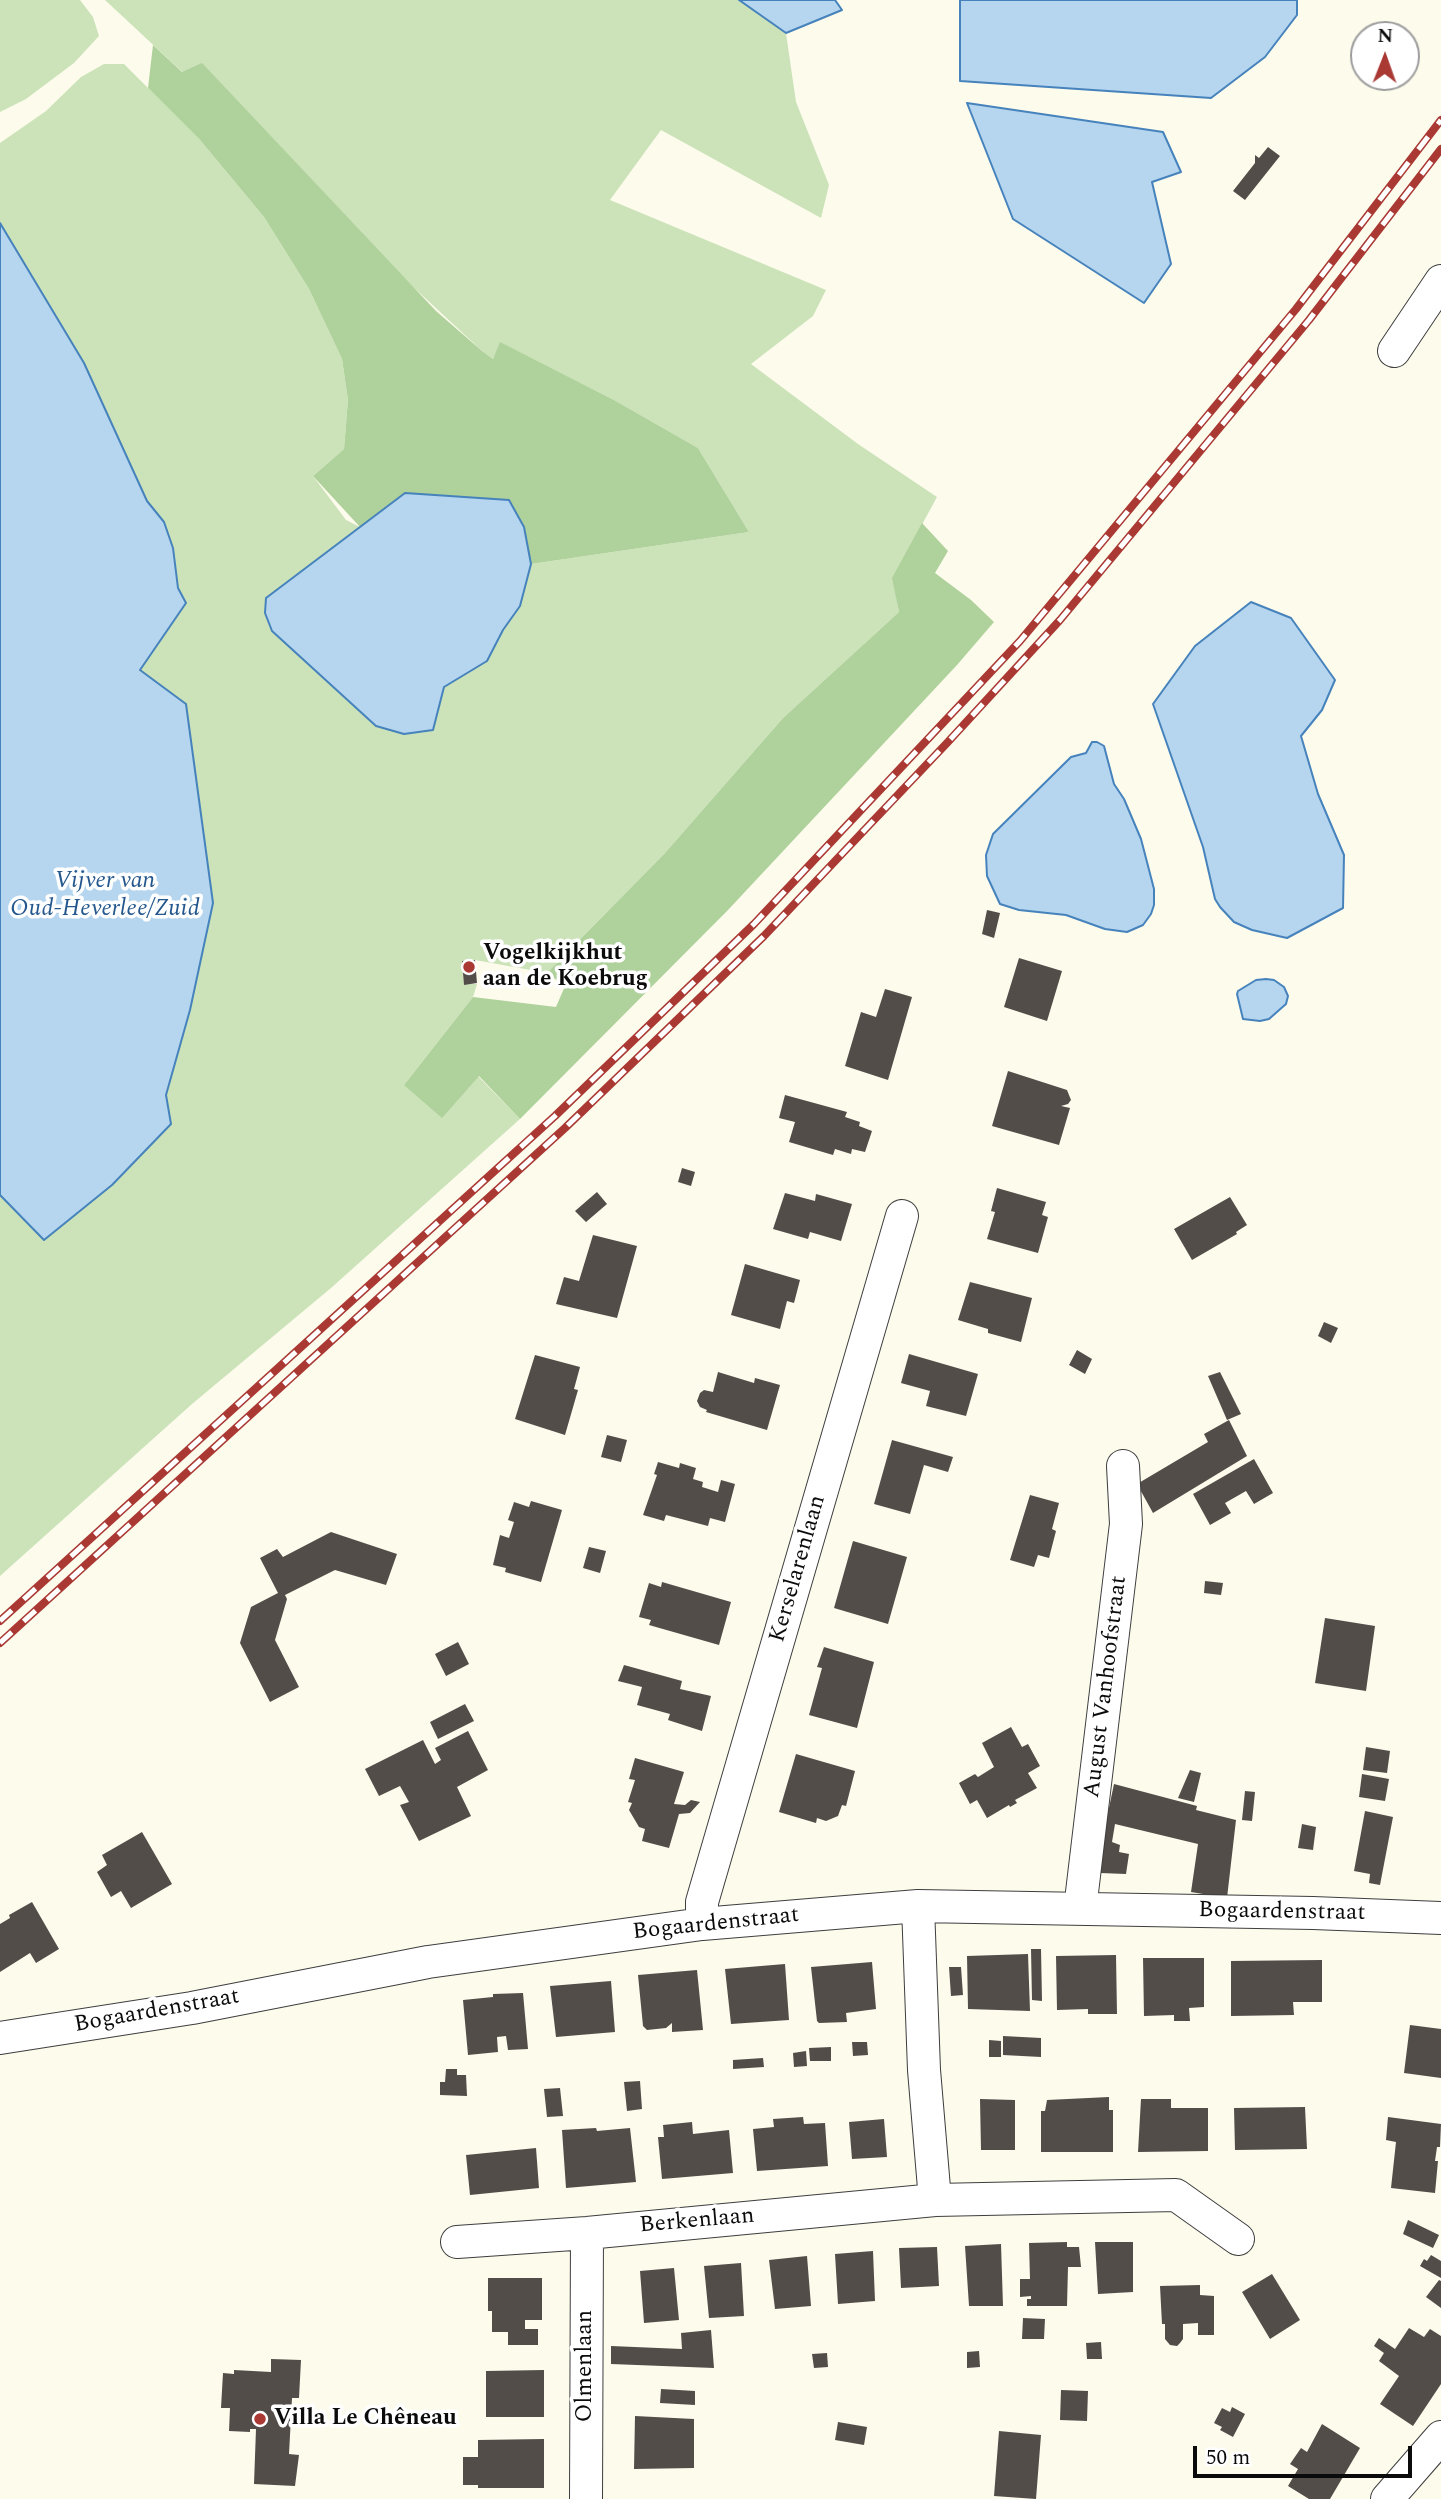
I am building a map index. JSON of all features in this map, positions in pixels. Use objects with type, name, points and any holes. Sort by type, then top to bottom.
[{"type":"street","points":[[1394,351],[1441,281]]},
{"type":"street","name":"Kerselarenlaan","points":[[702,1924],[702,1902],[902,1216]]},
{"type":"street","name":"August Vanhoofstraat","points":[[1080,1909],[1126,1524],[1123,1465]]},
{"type":"street","points":[[918,1906],[924,2070],[935,2200]]},
{"type":"street","name":"Bogaardenstraat","points":[[0,2038],[192,2008],[428,1962],[702,1924],[918,1906],[1441,1918]]},
{"type":"street","name":"Berkenlaan","points":[[457,2242],[587,2233],[935,2200],[1176,2195],[1238,2239]]},
{"type":"street","name":"Olmenlaan","points":[[586,2499],[587,2233]]},
{"type":"street","points":[[1387,2499],[1441,2437]]},
{"type":"green space","points":[[0,0],[80,0],[93,17],[99,36],[74,63],[26,99],[0,112]]},
{"type":"green space","points":[[105,0],[739,0],[786,33],[796,102],[829,185],[821,218],[661,130],[610,200],[826,290],[813,316],[751,364],[858,444],[937,497],[893,578],[899,612],[783,718],[665,853],[547,973],[475,960],[462,961],[464,984],[477,984],[473,997],[404,1085],[478,1076],[520,1119],[331,1288],[192,1404],[0,1576],[0,1195],[44,1240],[166,1095],[190,1010],[213,903],[186,704],[139,670],[186,603],[178,588],[173,548],[164,522],[147,501],[84,363],[0,223],[0,143],[46,111],[81,77],[104,64],[124,64],[200,140],[264,217],[309,289],[342,359],[348,400],[344,449],[313,476],[346,520],[360,527],[267,598],[265,613],[272,631],[376,726],[487,661],[520,606],[531,564],[749,532],[698,448],[614,400],[501,343],[493,359],[482,351]]},
{"type":"green space","points":[[153,45],[182,72],[202,63],[436,311],[482,351],[493,359],[500,342],[614,400],[698,448],[749,532],[531,564],[524,527],[405,493],[360,527],[313,476],[344,449],[348,400],[342,359],[309,289],[264,217],[200,140],[148,88]]},
{"type":"green space","points":[[922,523],[948,551],[935,573],[971,600],[994,622],[728,910],[520,1119],[479,1076],[442,1118],[404,1085],[473,997],[556,1007],[565,986],[547,973],[665,853],[783,718],[899,612],[892,578]]},
{"type":"water","points":[[739,0],[835,0],[842,10],[786,33]]},
{"type":"water","points":[[960,0],[1297,0],[1297,15],[1265,57],[1211,98],[960,81]]},
{"type":"water","points":[[967,103],[1163,132],[1181,172],[1152,182],[1171,264],[1144,303],[1013,219]]},
{"type":"water","name":"Vijver van Oud-Heverlee/Zuid","points":[[0,223],[84,363],[147,501],[164,522],[173,548],[178,588],[186,603],[140,670],[186,704],[213,903],[190,1010],[166,1095],[171,1124],[112,1185],[44,1240],[0,1195]]},
{"type":"water","points":[[405,493],[509,500],[524,527],[531,564],[520,606],[503,630],[487,661],[444,687],[433,730],[404,734],[376,726],[272,631],[265,613],[266,598]]},
{"type":"water","points":[[1251,602],[1291,618],[1335,680],[1322,710],[1301,736],[1318,794],[1344,855],[1343,908],[1287,938],[1252,930],[1234,922],[1215,899],[1203,847],[1153,704],[1195,646]]},
{"type":"water","points":[[1092,742],[1104,746],[1114,784],[1124,799],[1141,839],[1154,889],[1151,914],[1143,925],[1127,932],[1105,929],[1066,915],[1019,910],[1000,904],[987,876],[986,855],[993,834],[1071,757],[1086,753]]},
{"type":"water","points":[[1256,980],[1274,980],[1284,987],[1288,996],[1286,1004],[1269,1019],[1243,1019],[1238,991]]},
{"type":"building","points":[[1268,147],[1280,156],[1245,200],[1233,191],[1255,163],[1255,155],[1259,158]]},
{"type":"building","points":[[987,910],[1000,913],[994,938],[982,934]]},
{"type":"building","points":[[1019,958],[1062,971],[1047,1021],[1004,1007]]},
{"type":"building","name":"Vogelkijkhut aan de Koebrug","points":[[475,960],[477,983],[464,985],[462,961]]},
{"type":"building","points":[[885,989],[912,997],[888,1080],[845,1066],[861,1012],[876,1017]]},
{"type":"building","points":[[1008,1071],[1067,1090],[1071,1100],[1061,1106],[1070,1108],[1059,1145],[992,1126]]},
{"type":"building","points":[[785,1095],[847,1112],[845,1117],[860,1122],[859,1126],[872,1131],[865,1152],[852,1149],[851,1154],[835,1149],[833,1155],[789,1142],[795,1122],[779,1118]]},
{"type":"building","points":[[682,1168],[695,1172],[691,1186],[678,1182]]},
{"type":"building","points":[[997,1188],[1046,1202],[1042,1215],[1048,1217],[1038,1253],[987,1239],[995,1212],[991,1211]]},
{"type":"building","points":[[597,1192],[607,1204],[586,1222],[575,1211]]},
{"type":"building","points":[[785,1193],[815,1201],[816,1194],[852,1204],[841,1241],[810,1232],[808,1239],[773,1229]]},
{"type":"building","points":[[1230,1197],[1247,1225],[1236,1232],[1237,1234],[1192,1260],[1174,1229]]},
{"type":"building","points":[[593,1235],[637,1246],[617,1318],[556,1304],[564,1277],[579,1281]]},
{"type":"building","points":[[745,1264],[800,1280],[794,1303],[787,1301],[780,1329],[731,1315]]},
{"type":"building","points":[[970,1282],[1032,1298],[1021,1342],[988,1333],[988,1329],[958,1320]]},
{"type":"building","points":[[1324,1322],[1338,1328],[1331,1343],[1318,1336]]},
{"type":"building","points":[[1077,1350],[1092,1359],[1085,1374],[1069,1365]]},
{"type":"building","points":[[909,1354],[978,1374],[966,1416],[926,1406],[930,1391],[901,1383]]},
{"type":"building","points":[[535,1355],[580,1367],[574,1389],[578,1390],[565,1435],[515,1419]]},
{"type":"building","points":[[718,1372],[754,1383],[755,1378],[780,1385],[767,1430],[706,1412],[707,1410],[700,1407],[697,1401],[700,1393],[704,1390],[713,1392]]},
{"type":"building","points":[[1220,1372],[1241,1414],[1227,1420],[1208,1376]]},
{"type":"building","points":[[1229,1420],[1247,1456],[1153,1513],[1137,1484],[1208,1442],[1204,1434]]},
{"type":"building","points":[[607,1435],[627,1440],[621,1462],[601,1457]]},
{"type":"building","points":[[892,1440],[953,1457],[948,1472],[924,1465],[910,1514],[874,1504]]},
{"type":"building","points":[[1254,1459],[1273,1493],[1254,1504],[1246,1491],[1225,1503],[1231,1513],[1210,1525],[1193,1494]]},
{"type":"building","points":[[658,1462],[679,1468],[680,1463],[696,1468],[693,1479],[703,1482],[702,1487],[718,1492],[721,1480],[735,1484],[725,1522],[710,1518],[708,1526],[666,1515],[664,1521],[643,1515],[657,1475],[654,1474]]},
{"type":"building","points":[[1030,1495],[1059,1503],[1052,1529],[1056,1531],[1049,1558],[1038,1555],[1034,1567],[1010,1560]]},
{"type":"building","points":[[531,1501],[562,1510],[541,1582],[505,1572],[506,1568],[493,1565],[500,1535],[509,1538],[514,1522],[508,1520],[514,1502],[529,1507]]},
{"type":"building","points":[[331,1532],[397,1554],[386,1585],[335,1570],[285,1595],[287,1599],[275,1640],[299,1687],[270,1702],[240,1643],[251,1607],[278,1593],[260,1558],[277,1549],[283,1557]]},
{"type":"building","points":[[853,1541],[907,1557],[888,1624],[834,1608]]},
{"type":"building","points":[[589,1547],[606,1551],[600,1573],[583,1568]]},
{"type":"building","points":[[1205,1581],[1223,1583],[1221,1595],[1204,1593]]},
{"type":"building","points":[[662,1582],[731,1602],[719,1645],[649,1625],[651,1620],[639,1617],[649,1583],[661,1587]]},
{"type":"building","points":[[1325,1618],[1375,1626],[1366,1691],[1315,1683]]},
{"type":"building","points":[[458,1642],[469,1664],[446,1676],[435,1654]]},
{"type":"building","points":[[824,1647],[874,1662],[857,1728],[809,1715],[822,1668],[817,1667]]},
{"type":"building","points":[[624,1665],[682,1681],[680,1689],[711,1696],[702,1731],[668,1720],[670,1714],[637,1705],[642,1687],[618,1681]]},
{"type":"building","points":[[465,1704],[474,1721],[438,1739],[430,1722]]},
{"type":"building","points":[[1011,1727],[1022,1747],[1028,1744],[1040,1766],[1028,1773],[1037,1788],[1015,1800],[1017,1803],[987,1818],[977,1800],[970,1804],[959,1783],[975,1774],[978,1777],[994,1767],[982,1743]]},
{"type":"building","points":[[468,1731],[488,1770],[457,1787],[471,1816],[419,1841],[400,1805],[409,1802],[400,1786],[379,1796],[365,1769],[423,1740],[435,1764],[441,1760],[435,1748]]},
{"type":"building","points":[[1366,1747],[1390,1751],[1387,1773],[1363,1770]]},
{"type":"building","points":[[796,1754],[855,1771],[846,1806],[842,1805],[838,1816],[826,1821],[817,1818],[816,1823],[779,1812]]},
{"type":"building","points":[[635,1758],[684,1772],[674,1804],[685,1805],[691,1800],[700,1802],[690,1813],[679,1814],[669,1848],[642,1841],[645,1829],[639,1827],[629,1810],[632,1803],[628,1802],[635,1780],[629,1779]]},
{"type":"building","points":[[1190,1770],[1201,1773],[1194,1802],[1178,1798]]},
{"type":"building","points":[[1362,1774],[1389,1779],[1385,1801],[1359,1797]]},
{"type":"building","points":[[1114,1784],[1197,1806],[1196,1810],[1236,1820],[1227,1898],[1191,1892],[1198,1844],[1115,1824],[1112,1842],[1120,1845],[1119,1852],[1129,1854],[1126,1874],[1100,1873],[1102,1841]]},
{"type":"building","points":[[1245,1791],[1255,1792],[1252,1821],[1242,1820]]},
{"type":"building","points":[[1365,1811],[1393,1817],[1380,1885],[1369,1883],[1370,1874],[1354,1871]]},
{"type":"building","points":[[1302,1824],[1316,1827],[1313,1850],[1298,1848]]},
{"type":"building","points":[[142,1832],[172,1884],[131,1908],[121,1891],[111,1897],[97,1872],[107,1865],[102,1855]]},
{"type":"building","points":[[32,1902],[59,1949],[36,1963],[30,1953],[0,1972],[0,1924],[10,1918],[9,1915]]},
{"type":"building","points":[[1031,1949],[1041,1949],[1042,2001],[1032,2000]]},
{"type":"building","points":[[1028,1954],[1030,2011],[968,2009],[967,1956]]},
{"type":"building","points":[[1116,1955],[1117,2014],[1088,2014],[1088,2009],[1057,2010],[1056,1956]]},
{"type":"building","points":[[1143,1958],[1204,1958],[1204,2007],[1189,2008],[1190,2021],[1174,2021],[1174,2015],[1144,2016]]},
{"type":"building","points":[[1322,1960],[1322,2002],[1293,2002],[1294,2015],[1231,2016],[1231,1961]]},
{"type":"building","points":[[872,1962],[876,2009],[846,2013],[847,2022],[819,2023],[811,1967]]},
{"type":"building","points":[[785,1964],[789,2020],[731,2024],[725,1969]]},
{"type":"building","points":[[949,1967],[961,1967],[963,1995],[951,1996]]},
{"type":"building","points":[[697,1970],[703,2030],[672,2032],[672,2023],[666,2028],[647,2030],[643,2026],[638,1975]]},
{"type":"building","points":[[611,1981],[615,2032],[556,2037],[550,1986]]},
{"type":"building","points":[[523,1993],[528,2049],[508,2050],[506,2036],[497,2037],[498,2052],[468,2055],[463,2000],[493,1997],[493,1994]]},
{"type":"building","points":[[1410,2025],[1441,2029],[1441,2078],[1404,2073]]},
{"type":"building","points":[[1003,2036],[1041,2038],[1041,2057],[1003,2055]]},
{"type":"building","points":[[989,2040],[1001,2041],[1001,2057],[989,2057]]},
{"type":"building","points":[[852,2042],[867,2042],[868,2055],[853,2056]]},
{"type":"building","points":[[831,2047],[831,2061],[810,2061],[809,2048]]},
{"type":"building","points":[[806,2051],[807,2066],[794,2067],[793,2053]]},
{"type":"building","points":[[763,2058],[764,2067],[733,2069],[733,2060]]},
{"type":"building","points":[[446,2069],[457,2069],[457,2075],[466,2075],[467,2096],[440,2095],[440,2082],[445,2082]]},
{"type":"building","points":[[640,2081],[642,2109],[627,2111],[624,2082]]},
{"type":"building","points":[[560,2088],[563,2116],[547,2117],[544,2089]]},
{"type":"building","points":[[1109,2097],[1109,2110],[1113,2110],[1113,2152],[1041,2152],[1041,2111],[1045,2111],[1047,2100]]},
{"type":"building","points":[[980,2099],[1015,2100],[1015,2150],[981,2150]]},
{"type":"building","points":[[1141,2099],[1171,2099],[1171,2108],[1208,2108],[1208,2151],[1138,2152]]},
{"type":"building","points":[[1305,2107],[1307,2149],[1235,2150],[1234,2108]]},
{"type":"building","points":[[803,2117],[804,2124],[825,2123],[828,2166],[757,2171],[753,2129],[774,2127],[773,2119]]},
{"type":"building","points":[[1388,2117],[1441,2124],[1440,2147],[1437,2147],[1435,2161],[1438,2161],[1435,2193],[1391,2188],[1396,2142],[1386,2140]]},
{"type":"building","points":[[884,2119],[887,2157],[852,2159],[849,2122]]},
{"type":"building","points":[[692,2122],[693,2134],[729,2130],[733,2173],[662,2179],[658,2137],[664,2137],[663,2125]]},
{"type":"building","points":[[596,2128],[597,2131],[630,2128],[636,2182],[566,2188],[562,2130]]},
{"type":"building","points":[[536,2148],[539,2188],[470,2195],[466,2155]]},
{"type":"building","points":[[1408,2220],[1439,2235],[1433,2248],[1403,2234]]},
{"type":"building","points":[[1067,2242],[1067,2247],[1079,2247],[1081,2267],[1068,2267],[1067,2306],[1027,2306],[1027,2299],[1031,2299],[1031,2296],[1020,2297],[1020,2279],[1030,2279],[1029,2243]]},
{"type":"building","points":[[1095,2242],[1133,2242],[1133,2292],[1098,2294]]},
{"type":"building","points":[[1001,2244],[1003,2306],[969,2306],[965,2246]]},
{"type":"building","points":[[937,2247],[939,2286],[901,2288],[899,2248]]},
{"type":"building","points":[[873,2251],[875,2301],[838,2304],[835,2254]]},
{"type":"building","points":[[1431,2255],[1441,2261],[1441,2278],[1420,2266],[1424,2259],[1427,2261]]},
{"type":"building","points":[[807,2256],[811,2306],[775,2309],[769,2260]]},
{"type":"building","points":[[741,2263],[744,2316],[709,2318],[704,2266]]},
{"type":"building","points":[[674,2268],[679,2320],[644,2323],[640,2271]]},
{"type":"building","points":[[1272,2274],[1300,2320],[1270,2339],[1242,2292]]},
{"type":"building","points":[[488,2278],[542,2278],[542,2320],[525,2320],[525,2329],[538,2329],[538,2345],[508,2345],[508,2332],[492,2332],[492,2311],[488,2311]]},
{"type":"building","points":[[1439,2280],[1441,2281],[1441,2308],[1426,2297]]},
{"type":"building","points":[[1200,2285],[1200,2295],[1214,2296],[1214,2335],[1198,2335],[1198,2323],[1183,2324],[1183,2339],[1177,2346],[1170,2345],[1165,2339],[1165,2324],[1162,2324],[1160,2286]]},
{"type":"building","points":[[1023,2318],[1045,2319],[1044,2339],[1022,2339]]},
{"type":"building","points":[[1409,2328],[1424,2337],[1430,2329],[1441,2336],[1441,2384],[1413,2426],[1380,2404],[1399,2376],[1379,2361],[1384,2353],[1374,2346],[1379,2338],[1395,2349]]},
{"type":"building","points":[[711,2330],[714,2368],[611,2364],[611,2346],[682,2349],[681,2333]]},
{"type":"building","points":[[1101,2342],[1102,2359],[1087,2359],[1086,2343]]},
{"type":"building","points":[[979,2351],[980,2367],[967,2368],[967,2352]]},
{"type":"building","points":[[827,2353],[828,2367],[814,2368],[812,2354]]},
{"type":"building","name":"Villa Le Chêneau","points":[[271,2359],[301,2360],[299,2398],[292,2398],[289,2454],[299,2455],[295,2486],[254,2484],[256,2429],[250,2429],[250,2432],[229,2431],[230,2408],[221,2408],[223,2373],[234,2374],[234,2370],[271,2372]]},
{"type":"building","points":[[544,2370],[544,2417],[486,2417],[486,2371]]},
{"type":"building","points":[[661,2389],[695,2391],[695,2405],[660,2403]]},
{"type":"building","points":[[1061,2390],[1088,2391],[1087,2421],[1060,2420]]},
{"type":"building","points":[[1232,2407],[1245,2414],[1233,2437],[1214,2423],[1222,2408],[1230,2412]]},
{"type":"building","points":[[635,2416],[694,2419],[694,2468],[634,2469]]},
{"type":"building","points":[[838,2422],[867,2427],[864,2445],[835,2440]]},
{"type":"building","points":[[1322,2424],[1360,2448],[1330,2499],[1309,2499],[1288,2486],[1298,2469],[1290,2464],[1301,2448],[1307,2452]]},
{"type":"building","points":[[999,2431],[1041,2435],[1036,2499],[994,2496]]},
{"type":"building","points":[[544,2439],[544,2488],[478,2488],[478,2485],[463,2485],[463,2457],[478,2457],[478,2440]]},
{"type":"railway","points":[[0,1621],[555,1116],[754,924],[1020,641],[1296,309],[1441,120]]},
{"type":"railway","points":[[0,1643],[565,1128],[764,936],[1060,620],[1309,320],[1441,149]]},
{"type":"place","name":"Vogelkijkhut aan de Koebrug","points":[[469,967]]},
{"type":"place","name":"Villa Le Chêneau","points":[[260,2419]]}]
